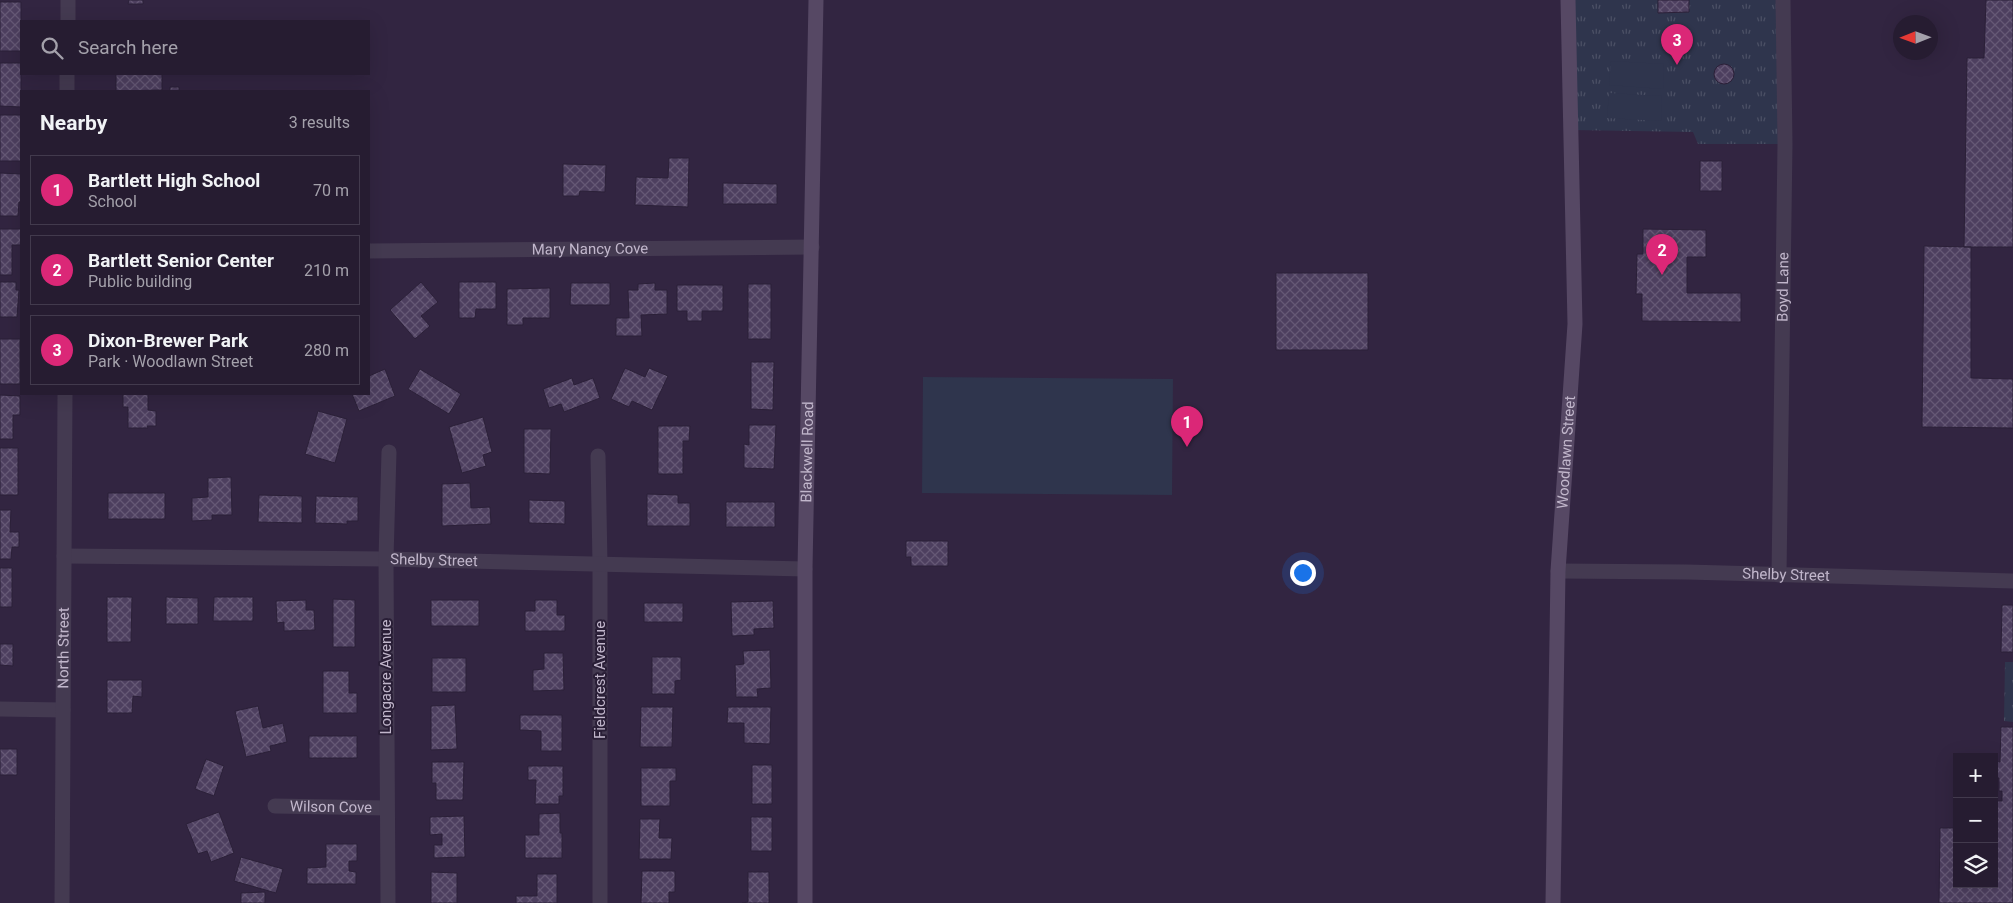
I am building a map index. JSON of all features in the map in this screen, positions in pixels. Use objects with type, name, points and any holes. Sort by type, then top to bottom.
[{"type":"street","points":[[68,0],[68,20]]},
{"type":"street","name":"Blackwell Road","points":[[805,903],[805,569],[816,0]]},
{"type":"street","name":"Woodlawn Street","points":[[1552,903],[1558,571],[1575,324],[1568,0]]},
{"type":"street","name":"Boyd Lane","points":[[1779,575],[1785,144],[1783,0]]},
{"type":"street","points":[[67,90],[68,75]]},
{"type":"street","name":"Mary Nancy Cove","points":[[370,250],[812,247]]},
{"type":"street","name":"North Street","points":[[62,903],[65,395]]},
{"type":"street","name":"Longacre Avenue","points":[[388,903],[386,559],[389,452]]},
{"type":"street","name":"Fieldcrest Avenue","points":[[598,456],[600,564],[600,903]]},
{"type":"street","name":"Shelby Street","points":[[64,556],[386,559],[805,569]]},
{"type":"street","name":"Shelby Street","points":[[1558,571],[1687,572],[2013,581]]},
{"type":"street","points":[[0,709],[63,710]]},
{"type":"street","name":"Wilson Cove","points":[[276,806],[386,808]]},
{"type":"green space","points":[[1567,0],[1783,0],[1785,144],[1698,144],[1693,132],[1572,130]]},
{"type":"green space","points":[[1611,61],[1664,64],[1663,89],[1609,85]]},
{"type":"green space","points":[[1609,93],[1662,96],[1661,121],[1607,118]]},
{"type":"green space","points":[[923,377],[1173,379],[1172,495],[922,493]]},
{"type":"green space","points":[[2005,662],[2013,662],[2013,722],[2004,721]]},
{"type":"building","points":[[129,0],[143,0],[143,4],[128,4]]},
{"type":"building","points":[[1658,0],[1689,0],[1689,12],[1658,13]]},
{"type":"building","points":[[1986,0],[2013,0],[2013,247],[1964,247],[1967,58],[1984,58]]},
{"type":"building","points":[[0,2],[21,2],[20,51],[0,51]]},
{"type":"building","points":[[0,63],[20,63],[20,107],[0,106]]},
{"type":"building","points":[[1720,64],[1728,64],[1734,70],[1734,78],[1728,84],[1720,84],[1714,78],[1714,70]]},
{"type":"building","points":[[116,75],[162,75],[162,90],[116,90]]},
{"type":"building","points":[[170,87],[179,87],[179,90],[170,90]]},
{"type":"building","points":[[0,115],[20,115],[20,161],[0,161]]},
{"type":"building","points":[[669,158],[689,158],[688,207],[635,205],[636,177],[668,178]]},
{"type":"building","points":[[1700,161],[1722,161],[1722,191],[1700,191]]},
{"type":"building","points":[[563,164],[606,165],[605,192],[580,191],[579,196],[563,196]]},
{"type":"building","points":[[0,173],[20,174],[18,216],[0,216]]},
{"type":"building","points":[[723,183],[777,184],[777,204],[723,204]]},
{"type":"building","points":[[0,229],[20,229],[20,245],[12,245],[12,275],[0,275]]},
{"type":"building","points":[[1643,229],[1706,230],[1706,257],[1687,257],[1687,293],[1741,293],[1741,322],[1642,321],[1642,294],[1636,294],[1637,254],[1643,254]]},
{"type":"building","points":[[1924,246],[1971,247],[1971,378],[2013,379],[2013,428],[1922,427]]},
{"type":"building","points":[[1276,273],[1368,273],[1368,350],[1276,350]]},
{"type":"building","points":[[0,282],[16,282],[16,290],[19,290],[17,317],[0,317]]},
{"type":"building","points":[[421,282],[438,302],[421,316],[430,326],[415,339],[390,310]]},
{"type":"building","points":[[459,282],[496,282],[496,309],[476,309],[475,318],[459,318]]},
{"type":"building","points":[[571,283],[610,283],[610,305],[570,305]]},
{"type":"building","points":[[655,283],[655,290],[667,290],[667,314],[641,315],[642,336],[616,336],[616,318],[629,318],[628,290],[638,290],[638,284]]},
{"type":"building","points":[[748,284],[771,284],[771,339],[748,339]]},
{"type":"building","points":[[677,285],[723,285],[723,311],[702,311],[702,321],[687,321],[687,311],[677,311]]},
{"type":"building","points":[[550,288],[550,318],[523,318],[523,325],[507,325],[507,289]]},
{"type":"building","points":[[0,339],[20,339],[20,384],[0,384]]},
{"type":"building","points":[[751,362],[774,362],[773,410],[751,409]]},
{"type":"building","points":[[625,368],[645,377],[649,368],[668,376],[652,410],[632,401],[629,407],[611,399]]},
{"type":"building","points":[[385,369],[395,396],[359,411],[352,395],[370,395],[370,376]]},
{"type":"building","points":[[420,369],[461,394],[449,414],[408,389]]},
{"type":"building","points":[[572,378],[574,385],[593,378],[600,398],[564,412],[561,404],[549,408],[543,389]]},
{"type":"building","points":[[0,395],[20,396],[20,415],[13,415],[13,439],[0,439]]},
{"type":"building","points":[[123,395],[148,395],[148,410],[156,411],[156,426],[128,428],[128,407],[123,407]]},
{"type":"building","points":[[318,411],[347,419],[335,463],[305,454]]},
{"type":"building","points":[[483,417],[492,452],[483,455],[486,466],[462,473],[449,427]]},
{"type":"building","points":[[749,425],[776,425],[774,469],[744,468],[744,444],[749,445]]},
{"type":"building","points":[[658,426],[690,426],[689,441],[683,441],[683,474],[658,474]]},
{"type":"building","points":[[524,429],[551,429],[550,474],[524,473]]},
{"type":"building","points":[[0,448],[18,448],[18,495],[0,495]]},
{"type":"building","points":[[231,477],[232,515],[212,515],[212,520],[192,521],[192,498],[208,497],[208,478]]},
{"type":"building","points":[[470,483],[471,508],[490,507],[491,524],[442,526],[442,484]]},
{"type":"building","points":[[108,493],[165,493],[165,519],[108,519]]},
{"type":"building","points":[[647,494],[678,495],[678,503],[690,503],[690,526],[647,526]]},
{"type":"building","points":[[259,495],[302,496],[302,523],[258,522]]},
{"type":"building","points":[[316,496],[358,497],[358,521],[347,521],[347,524],[315,523]]},
{"type":"building","points":[[529,500],[565,501],[565,524],[529,523]]},
{"type":"building","points":[[726,502],[775,502],[775,527],[726,527]]},
{"type":"building","points":[[0,510],[11,510],[10,532],[19,532],[19,547],[12,547],[11,559],[0,559]]},
{"type":"building","points":[[906,541],[948,541],[948,566],[911,566],[911,557],[906,557]]},
{"type":"building","points":[[0,568],[12,568],[12,607],[0,607]]},
{"type":"building","points":[[107,597],[132,597],[131,642],[107,642]]},
{"type":"building","points":[[166,597],[198,598],[198,624],[166,624]]},
{"type":"building","points":[[214,597],[253,597],[253,621],[213,621]]},
{"type":"building","points":[[333,599],[355,600],[355,647],[333,647]]},
{"type":"building","points":[[306,600],[306,610],[314,610],[315,630],[284,631],[284,622],[277,623],[276,601]]},
{"type":"building","points":[[431,600],[479,600],[479,626],[431,626]]},
{"type":"building","points":[[535,600],[557,600],[557,615],[565,615],[565,631],[525,631],[525,611],[535,611]]},
{"type":"building","points":[[773,601],[774,628],[754,629],[754,635],[732,636],[731,602]]},
{"type":"building","points":[[644,603],[683,603],[683,622],[644,622]]},
{"type":"building","points":[[2002,605],[2013,605],[2013,652],[2001,652]]},
{"type":"building","points":[[0,644],[13,644],[13,666],[0,665]]},
{"type":"building","points":[[770,650],[771,688],[757,689],[758,697],[736,697],[735,665],[744,664],[743,651]]},
{"type":"building","points":[[544,653],[563,653],[564,690],[533,691],[533,670],[544,669]]},
{"type":"building","points":[[652,657],[681,657],[681,680],[675,681],[675,694],[652,694]]},
{"type":"building","points":[[432,658],[466,658],[466,692],[432,692]]},
{"type":"building","points":[[323,671],[349,671],[349,693],[357,693],[357,713],[323,713]]},
{"type":"building","points":[[107,680],[142,680],[142,697],[133,696],[132,713],[107,713]]},
{"type":"building","points":[[455,705],[457,749],[431,750],[431,706]]},
{"type":"building","points":[[258,706],[263,728],[283,723],[287,742],[270,746],[271,751],[246,757],[235,711]]},
{"type":"building","points":[[641,707],[673,707],[672,747],[640,747]]},
{"type":"building","points":[[728,707],[771,707],[770,744],[744,743],[744,723],[727,723]]},
{"type":"building","points":[[520,715],[562,715],[562,751],[541,751],[541,731],[520,730]]},
{"type":"building","points":[[2001,727],[2013,727],[2013,903],[1939,903],[1940,828],[1953,828],[1953,888],[1998,888],[1998,801],[2002,801],[2002,791],[1999,791],[1998,778],[1998,762],[2000,762]]},
{"type":"building","points":[[309,736],[357,736],[357,758],[309,758]]},
{"type":"building","points":[[0,749],[17,749],[17,775],[0,775]]},
{"type":"building","points":[[206,759],[224,766],[214,796],[195,789]]},
{"type":"building","points":[[432,762],[464,762],[463,800],[436,800],[436,783],[432,783]]},
{"type":"building","points":[[752,765],[772,765],[772,804],[752,804]]},
{"type":"building","points":[[528,766],[563,766],[563,796],[559,796],[559,804],[535,804],[536,780],[528,780]]},
{"type":"building","points":[[641,768],[676,768],[676,781],[670,781],[670,806],[641,806]]},
{"type":"building","points":[[219,812],[234,853],[211,862],[207,851],[198,854],[186,824]]},
{"type":"building","points":[[560,813],[562,858],[525,858],[525,835],[539,835],[539,814]]},
{"type":"building","points":[[464,816],[465,857],[434,858],[434,845],[442,845],[442,834],[430,835],[430,817]]},
{"type":"building","points":[[751,817],[772,817],[772,851],[751,851]]},
{"type":"building","points":[[640,819],[660,819],[659,838],[672,838],[671,859],[639,859]]},
{"type":"building","points":[[326,844],[357,844],[357,861],[349,861],[349,871],[356,872],[356,884],[307,884],[307,868],[326,867]]},
{"type":"building","points":[[241,857],[283,869],[276,893],[234,881]]},
{"type":"building","points":[[642,871],[675,871],[675,892],[669,892],[669,903],[641,903]]},
{"type":"building","points":[[431,872],[457,873],[457,903],[431,903]]},
{"type":"building","points":[[748,872],[769,872],[769,903],[742,903],[748,902]]},
{"type":"building","points":[[537,874],[557,874],[557,903],[516,903],[516,896],[537,896]]},
{"type":"building","points":[[265,892],[265,903],[241,903],[241,893]]},
{"type":"place","name":"Dixon-Brewer Park","points":[[1677,65]]},
{"type":"place","name":"Bartlett Senior Center","points":[[1662,275]]},
{"type":"place","name":"Bartlett High School","points":[[1187,447]]}]
